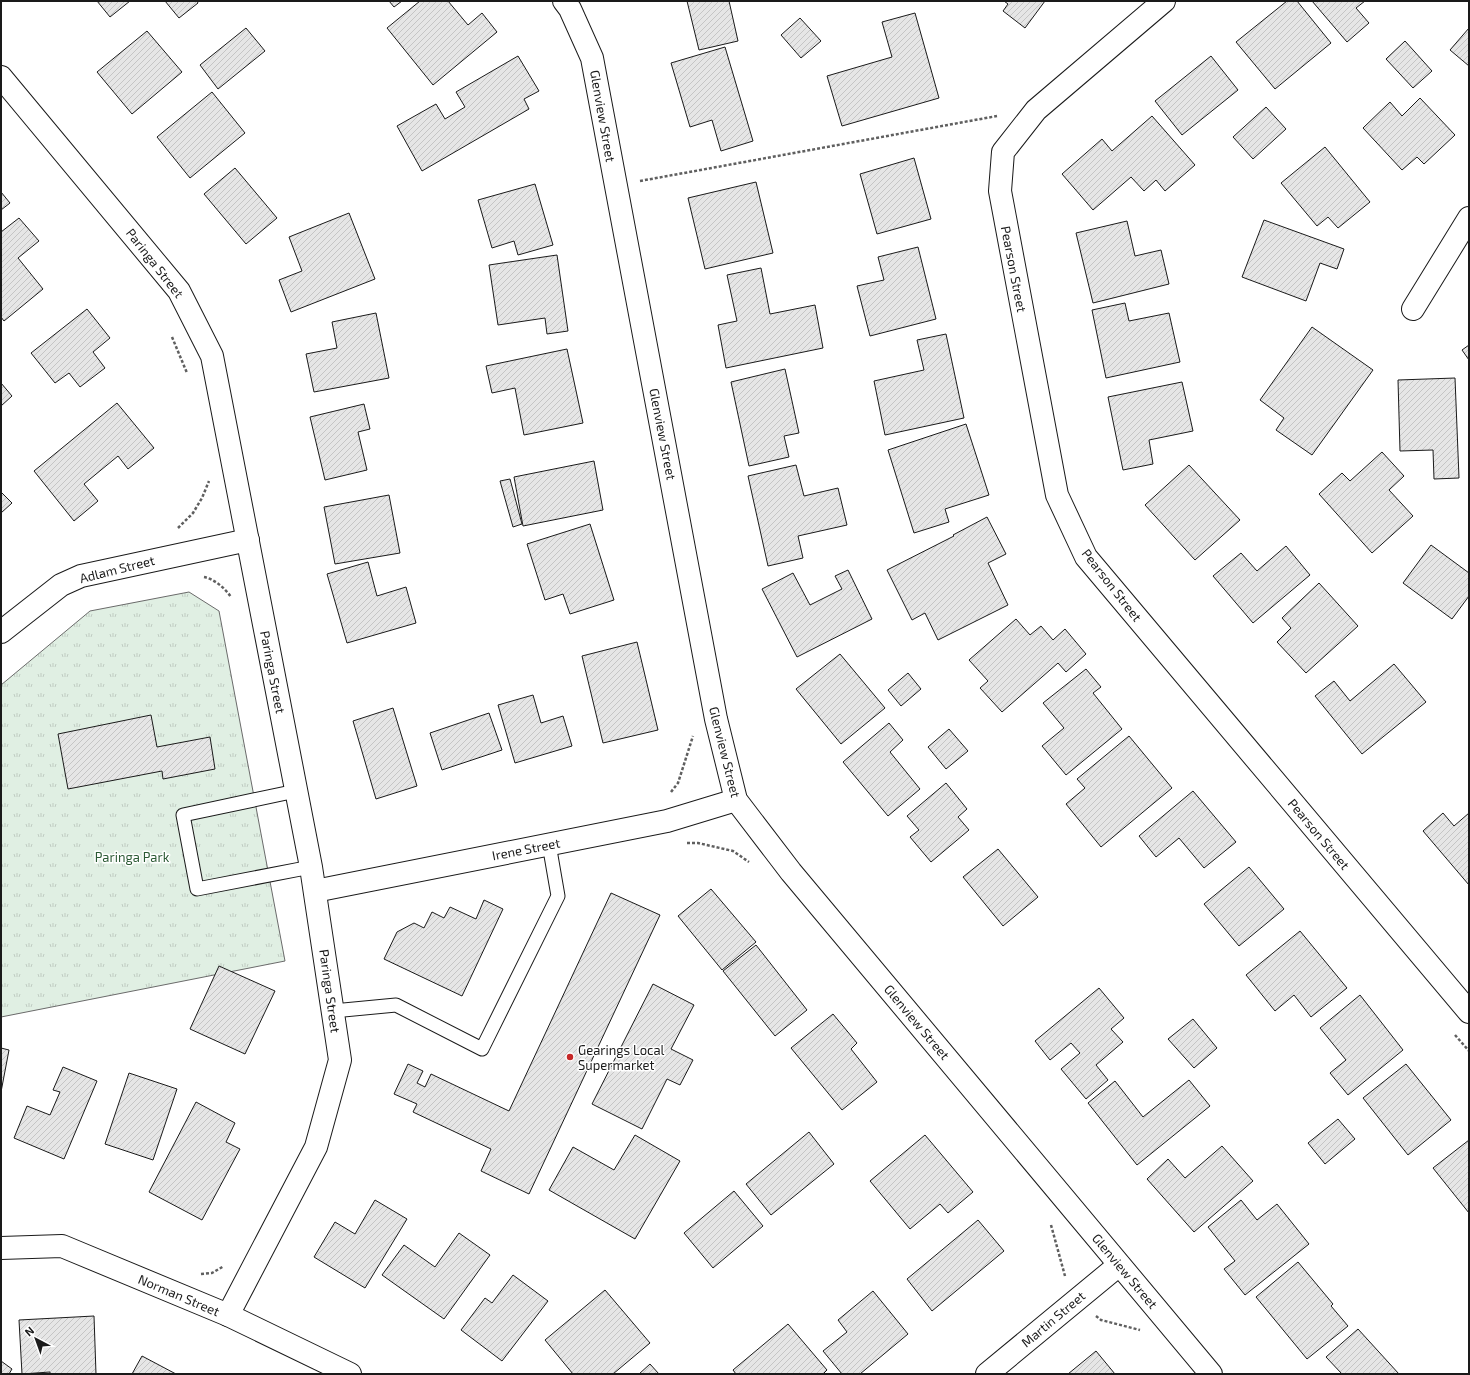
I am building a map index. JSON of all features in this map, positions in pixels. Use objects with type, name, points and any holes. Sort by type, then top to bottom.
[{"type":"street","name":"Glenview Street","points":[[564,1],[570,9],[592,58],[716,719],[736,800],[792,872],[1211,1374]]},
{"type":"street","name":"Pearson Street","points":[[1164,1],[1036,110],[1003,152],[1000,191],[1057,495],[1086,557],[1469,1012]]},
{"type":"street","name":"Paringa Street","points":[[1,77],[179,291],[212,356],[311,867],[340,1060],[316,1147],[228,1316]]},
{"type":"street","points":[[1413,309],[1469,218]]},
{"type":"street","name":"Adlam Street","points":[[1,632],[61,585],[81,576],[248,540]]},
{"type":"street","name":"Irene Street","points":[[315,891],[667,821],[736,800]]},
{"type":"street","name":"Norman Street","points":[[1,1248],[62,1246],[228,1316],[350,1374]]},
{"type":"street","name":"Martin Street","points":[[987,1374],[1119,1265]]},
{"type":"lane","points":[[296,791],[183,815],[194,874],[197,889],[311,867]]},
{"type":"lane","points":[[333,1011],[396,1005],[482,1050],[558,896],[549,844]]},
{"type":"path","points":[[635,182],[1000,116],[996,121]]},
{"type":"path","points":[[171,334],[188,374]]},
{"type":"path","points":[[175,534],[177,529],[193,513],[202,498],[209,476]]},
{"type":"path","points":[[201,576],[209,578],[227,591],[234,601]]},
{"type":"path","points":[[684,843],[698,843],[733,851],[755,866]]},
{"type":"path","points":[[1454,1033],[1469,1051]]},
{"type":"path","points":[[1050,1223],[1067,1280]]},
{"type":"path","points":[[199,1275],[212,1273],[229,1261]]},
{"type":"path","points":[[1093,1313],[1100,1320],[1142,1330]]},
{"type":"green space","name":"Paringa Park","points":[[189,592],[219,611],[285,961],[1,1017],[1,685],[90,611]]},
{"type":"building","points":[[97,1],[130,1],[110,17]]},
{"type":"building","points":[[165,1],[197,1],[198,3],[179,18]]},
{"type":"building","points":[[389,1],[402,1],[394,7]]},
{"type":"building","points":[[420,1],[448,1],[468,25],[482,13],[497,32],[433,85],[387,28]]},
{"type":"building","points":[[687,1],[729,1],[738,41],[699,50]]},
{"type":"building","points":[[1004,1],[1045,1],[1025,28],[1003,11],[1008,4]]},
{"type":"building","points":[[1287,1],[1297,1],[1331,43],[1275,89],[1236,42]]},
{"type":"building","points":[[1312,1],[1365,1],[1356,8],[1369,23],[1347,42]]},
{"type":"building","points":[[915,13],[939,98],[842,126],[827,76],[892,57],[882,22]]},
{"type":"building","points":[[800,18],[821,41],[801,58],[781,35]]},
{"type":"building","points":[[246,28],[265,51],[218,89],[200,65]]},
{"type":"building","points":[[1469,28],[1469,66],[1450,50]]},
{"type":"building","points":[[147,31],[182,72],[132,114],[97,72]]},
{"type":"building","points":[[1405,41],[1432,71],[1413,88],[1386,59]]},
{"type":"building","points":[[725,47],[753,141],[721,151],[712,120],[690,127],[671,63]]},
{"type":"building","points":[[518,56],[539,91],[524,99],[529,109],[422,171],[397,126],[436,104],[445,119],[465,107],[456,92]]},
{"type":"building","points":[[1211,56],[1238,90],[1182,135],[1155,101]]},
{"type":"building","points":[[212,92],[245,133],[190,178],[157,137]]},
{"type":"building","points":[[1420,98],[1455,135],[1424,164],[1417,157],[1402,170],[1363,128],[1390,102],[1402,116]]},
{"type":"building","points":[[1266,107],[1286,129],[1253,159],[1233,137]]},
{"type":"building","points":[[1152,116],[1195,165],[1165,191],[1156,180],[1144,191],[1131,177],[1093,210],[1062,174],[1102,139],[1112,151]]},
{"type":"building","points":[[1325,147],[1370,202],[1338,228],[1328,217],[1317,226],[1281,183]]},
{"type":"building","points":[[914,158],[931,219],[877,234],[860,174]]},
{"type":"building","points":[[235,168],[277,218],[246,244],[204,194]]},
{"type":"building","points":[[756,182],[773,253],[705,269],[688,198]]},
{"type":"building","points":[[535,184],[553,245],[518,255],[514,241],[492,248],[478,200]]},
{"type":"building","points":[[1,192],[10,203],[1,210]]},
{"type":"building","points":[[349,213],[375,279],[291,312],[279,280],[302,271],[289,237]]},
{"type":"building","points":[[19,218],[39,241],[18,258],[43,289],[4,321],[1,317],[1,232]]},
{"type":"building","points":[[1264,220],[1344,249],[1337,269],[1320,263],[1306,301],[1242,277]]},
{"type":"building","points":[[1127,221],[1135,256],[1161,250],[1169,284],[1093,303],[1076,233]]},
{"type":"building","points":[[918,247],[936,319],[870,336],[857,286],[884,280],[878,257]]},
{"type":"building","points":[[557,255],[568,331],[547,334],[545,318],[498,325],[489,265]]},
{"type":"building","points":[[761,268],[770,314],[815,305],[823,348],[726,368],[718,325],[737,321],[727,275]]},
{"type":"building","points":[[1125,303],[1129,321],[1169,313],[1180,362],[1106,378],[1092,310]]},
{"type":"building","points":[[87,309],[110,338],[93,352],[105,368],[80,387],[69,373],[55,383],[31,353]]},
{"type":"building","points":[[376,313],[389,378],[314,392],[306,354],[337,348],[332,322]]},
{"type":"building","points":[[1312,327],[1373,370],[1312,455],[1276,430],[1284,418],[1260,400]]},
{"type":"building","points":[[946,334],[964,418],[885,435],[874,381],[924,370],[917,340]]},
{"type":"building","points":[[1469,345],[1469,360],[1462,350]]},
{"type":"building","points":[[567,349],[583,423],[524,435],[515,388],[492,393],[486,366]]},
{"type":"building","points":[[785,369],[799,433],[784,436],[789,457],[749,466],[731,382]]},
{"type":"building","points":[[1455,378],[1459,478],[1434,479],[1433,450],[1400,451],[1398,380]]},
{"type":"building","points":[[1182,382],[1193,431],[1149,440],[1153,464],[1123,470],[1108,397]]},
{"type":"building","points":[[1,383],[12,396],[1,406]]},
{"type":"building","points":[[117,403],[154,448],[128,469],[118,456],[84,484],[98,501],[74,521],[34,471]]},
{"type":"building","points":[[364,404],[370,429],[358,432],[367,470],[325,480],[310,417]]},
{"type":"building","points":[[966,424],[989,495],[945,509],[949,522],[914,533],[888,450]]},
{"type":"building","points":[[1382,452],[1404,476],[1389,490],[1413,516],[1372,553],[1319,494],[1342,473],[1350,481]]},
{"type":"building","points":[[594,461],[603,510],[523,526],[514,477]]},
{"type":"building","points":[[796,465],[804,496],[838,488],[847,525],[798,536],[803,558],[768,566],[748,476]]},
{"type":"building","points":[[1189,465],[1240,520],[1195,560],[1145,505]]},
{"type":"building","points":[[510,479],[522,524],[513,527],[500,481]]},
{"type":"building","points":[[1,492],[12,503],[1,513]]},
{"type":"building","points":[[389,495],[400,553],[335,564],[324,507]]},
{"type":"building","points":[[987,517],[1006,554],[988,563],[1008,605],[938,640],[925,613],[912,620],[887,570],[954,536],[953,535]]},
{"type":"building","points":[[590,524],[614,600],[570,614],[563,594],[545,600],[527,544]]},
{"type":"building","points":[[1431,545],[1469,573],[1469,596],[1452,619],[1403,583]]},
{"type":"building","points":[[1286,546],[1310,575],[1253,623],[1213,576],[1241,553],[1257,571]]},
{"type":"building","points":[[368,562],[377,596],[406,587],[416,623],[347,643],[327,574]]},
{"type":"building","points":[[848,570],[872,619],[797,657],[762,589],[793,573],[810,605],[842,589],[835,576]]},
{"type":"building","points":[[1319,583],[1358,626],[1306,673],[1277,642],[1291,628],[1282,618]]},
{"type":"building","points":[[1016,619],[1030,635],[1041,626],[1053,640],[1065,629],[1086,654],[1066,672],[1058,663],[1002,712],[980,688],[988,681],[969,660]]},
{"type":"building","points":[[637,642],[658,730],[603,743],[582,656]]},
{"type":"building","points":[[840,654],[885,708],[841,744],[796,689]]},
{"type":"building","points":[[1394,664],[1426,702],[1362,754],[1315,696],[1334,681],[1350,701]]},
{"type":"building","points":[[1086,669],[1101,687],[1093,693],[1122,729],[1066,775],[1042,746],[1064,728],[1043,703]]},
{"type":"building","points":[[908,673],[921,689],[901,706],[888,690]]},
{"type":"building","points":[[533,695],[541,723],[563,716],[572,746],[515,763],[498,705]]},
{"type":"building","points":[[393,708],[417,786],[376,799],[353,721]]},
{"type":"building","points":[[489,713],[502,750],[442,770],[430,733]]},
{"type":"building","points":[[151,715],[157,747],[210,737],[215,769],[163,779],[162,771],[68,789],[58,734]]},
{"type":"building","points":[[889,723],[903,740],[890,752],[920,789],[888,816],[843,762]]},
{"type":"building","points":[[949,729],[968,751],[946,769],[928,747]]},
{"type":"building","points":[[1129,736],[1172,788],[1101,847],[1066,804],[1085,788],[1077,779]]},
{"type":"building","points":[[946,783],[967,809],[958,817],[969,830],[931,862],[910,837],[919,830],[907,816]]},
{"type":"building","points":[[1193,791],[1236,842],[1204,868],[1179,838],[1156,857],[1139,836]]},
{"type":"building","points":[[1443,813],[1454,826],[1469,813],[1469,885],[1423,831]]},
{"type":"building","points":[[998,849],[1038,897],[1003,926],[963,877]]},
{"type":"building","points":[[1249,867],[1284,909],[1239,946],[1204,904]]},
{"type":"building","points":[[711,889],[756,942],[722,970],[678,916]]},
{"type":"building","points":[[611,893],[660,915],[529,1194],[481,1171],[491,1149],[413,1112],[417,1104],[394,1094],[408,1064],[423,1071],[417,1083],[425,1087],[431,1074],[509,1111]]},
{"type":"building","points":[[484,900],[503,909],[462,996],[384,959],[397,932],[414,923],[424,928],[432,912],[444,918],[450,907],[476,919]]},
{"type":"building","points":[[1300,931],[1347,988],[1311,1017],[1294,995],[1275,1011],[1246,975]]},
{"type":"building","points":[[756,945],[807,1010],[775,1036],[723,971]]},
{"type":"building","points":[[219,966],[275,991],[245,1054],[190,1029]]},
{"type":"building","points":[[653,984],[694,1005],[671,1049],[693,1060],[680,1085],[667,1079],[642,1129],[592,1104]]},
{"type":"building","points":[[1099,988],[1124,1018],[1111,1029],[1123,1042],[1096,1065],[1108,1080],[1086,1099],[1061,1069],[1080,1053],[1071,1043],[1050,1060],[1035,1041]]},
{"type":"building","points":[[1360,995],[1403,1050],[1348,1095],[1330,1073],[1346,1060],[1320,1028]]},
{"type":"building","points":[[833,1014],[857,1043],[851,1049],[877,1082],[842,1110],[791,1048]]},
{"type":"building","points":[[1193,1019],[1217,1048],[1194,1068],[1168,1039]]},
{"type":"building","points":[[1,1048],[9,1050],[1,1092]]},
{"type":"building","points":[[1406,1064],[1451,1120],[1408,1155],[1363,1098]]},
{"type":"building","points":[[63,1067],[97,1081],[64,1159],[14,1138],[27,1106],[50,1115],[60,1092],[53,1090]]},
{"type":"building","points":[[129,1073],[177,1089],[153,1160],[105,1144]]},
{"type":"building","points":[[1189,1080],[1210,1106],[1137,1165],[1088,1103],[1115,1081],[1143,1117]]},
{"type":"building","points":[[196,1102],[235,1123],[226,1142],[240,1149],[202,1220],[149,1192]]},
{"type":"building","points":[[1338,1119],[1355,1139],[1325,1164],[1308,1143]]},
{"type":"building","points":[[809,1132],[834,1164],[771,1215],[746,1184]]},
{"type":"building","points":[[635,1135],[680,1161],[635,1239],[549,1190],[573,1147],[614,1170]]},
{"type":"building","points":[[925,1135],[973,1192],[948,1213],[940,1204],[910,1229],[870,1181]]},
{"type":"building","points":[[1469,1140],[1469,1213],[1433,1168]]},
{"type":"building","points":[[1222,1146],[1253,1181],[1194,1232],[1147,1179],[1168,1159],[1185,1178]]},
{"type":"building","points":[[734,1191],[763,1226],[713,1268],[684,1233]]},
{"type":"building","points":[[375,1200],[407,1219],[365,1288],[314,1257],[335,1222],[355,1234]]},
{"type":"building","points":[[1241,1200],[1257,1220],[1277,1204],[1309,1244],[1245,1295],[1224,1269],[1235,1261],[1208,1227]]},
{"type":"building","points":[[978,1220],[1004,1251],[932,1311],[907,1279]]},
{"type":"building","points":[[459,1233],[490,1255],[444,1319],[382,1275],[404,1245],[435,1267]]},
{"type":"building","points":[[1298,1262],[1333,1304],[1331,1306],[1348,1326],[1307,1359],[1256,1297]]},
{"type":"building","points":[[513,1275],[548,1301],[502,1361],[461,1330],[485,1298],[492,1303]]},
{"type":"building","points":[[605,1290],[650,1343],[613,1374],[573,1374],[545,1340]]},
{"type":"building","points":[[873,1291],[908,1334],[860,1374],[842,1374],[823,1351],[847,1332],[838,1320]]},
{"type":"building","points":[[94,1316],[96,1374],[50,1374],[50,1372],[22,1374],[19,1320]]},
{"type":"building","points":[[788,1324],[827,1370],[823,1374],[736,1374],[733,1370]]},
{"type":"building","points":[[1358,1329],[1399,1374],[1342,1374],[1326,1357]]},
{"type":"building","points":[[1096,1351],[1115,1374],[1068,1374]]},
{"type":"building","points":[[142,1356],[176,1374],[132,1374]]},
{"type":"building","points":[[1,1361],[12,1369],[9,1374],[1,1374]]},
{"type":"building","points":[[650,1364],[659,1374],[639,1374]]},
{"type":"place","name":"Gearings Local Supermarket","points":[[570,1057]]}]
